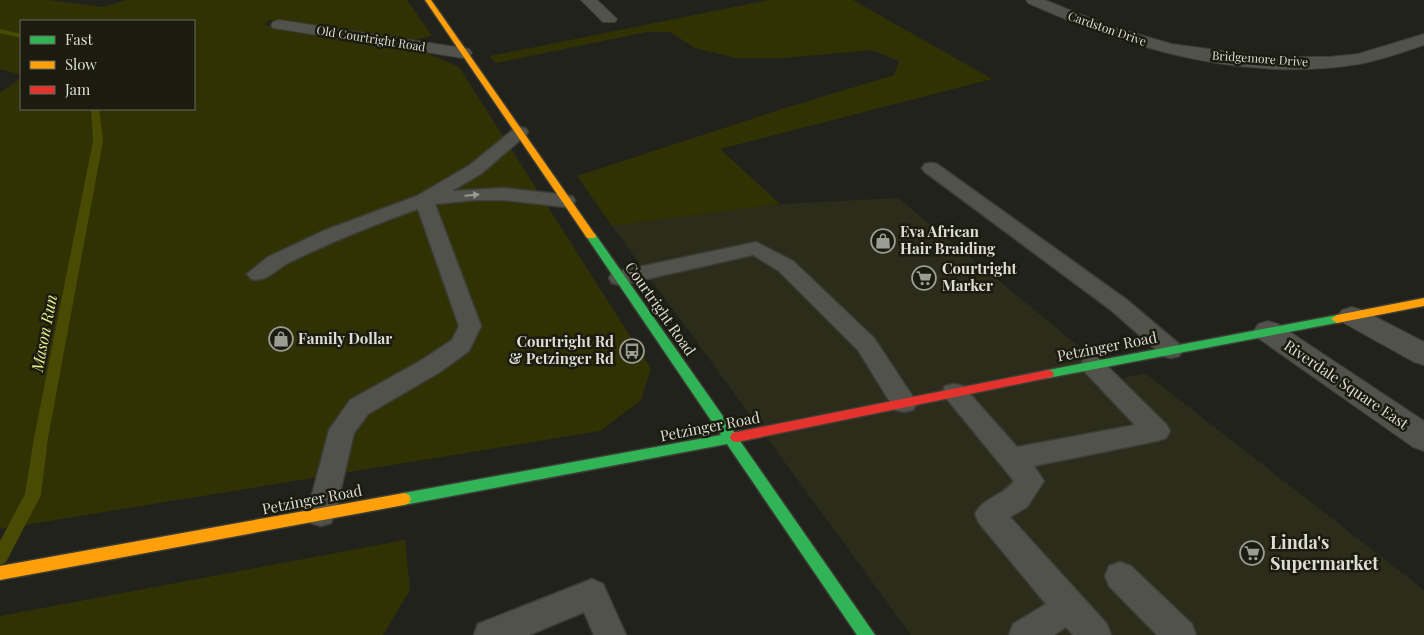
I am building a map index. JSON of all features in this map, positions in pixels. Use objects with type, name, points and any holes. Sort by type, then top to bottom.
[{"type":"street","name":"Courtright Road","points":[[428,0],[867,635]]},
{"type":"street","points":[[588,0],[609,19]]},
{"type":"street","name":"Cardston Drive","points":[[1033,0],[1115,34],[1184,51]]},
{"type":"street","name":"Old Courtright Road","points":[[280,25],[464,53]]},
{"type":"street","name":"Bridgemore Drive","points":[[1184,51],[1224,58],[1307,64],[1360,58],[1424,39]]},
{"type":"street","name":"Petzinger Road","points":[[0,573],[732,438],[1092,365],[1424,302]]},
{"type":"street","points":[[1352,316],[1424,355]]},
{"type":"street","name":"Riverdale Square East","points":[[1268,332],[1424,438]]},
{"type":"lane","points":[[258,274],[275,262],[330,235],[424,200],[476,169],[520,132]]},
{"type":"lane","points":[[931,168],[1119,305],[1171,350]]},
{"type":"lane","points":[[424,200],[476,194],[566,200]]},
{"type":"lane","points":[[321,514],[342,430],[359,407],[431,366],[461,345],[470,326],[424,200]]},
{"type":"lane","points":[[620,278],[756,248],[786,266],[866,344],[904,403]]},
{"type":"lane","points":[[1012,459],[1157,431],[1092,365]]},
{"type":"lane","points":[[954,393],[1030,481],[1017,499],[989,514],[1095,635]]},
{"type":"lane","points":[[1120,576],[1180,635]]},
{"type":"lane","points":[[490,635],[592,594],[610,635]]},
{"type":"lane","points":[[1025,635],[1069,607]]},
{"type":"shaded area","points":[[0,0],[49,0],[103,7],[126,0],[407,0],[432,36],[414,40],[269,20],[264,25],[418,50],[459,67],[651,369],[641,400],[600,431],[0,529],[0,93],[20,79],[20,110],[195,110],[195,20],[20,20],[20,75],[0,69]]},
{"type":"shaded area","points":[[769,0],[853,0],[992,79],[720,149],[780,204],[612,226],[577,176],[782,109],[894,75],[899,61],[872,50],[784,58],[736,58],[695,48],[670,32],[647,32],[496,63],[490,56]]},
{"type":"shaded area","points":[[898,198],[1119,379],[1145,373],[1424,590],[1424,635],[911,635],[612,226],[780,204]]},
{"type":"shaded area","points":[[405,540],[410,590],[383,635],[0,635],[0,616]]},
{"type":"waterway","name":"Mason Run","points":[[0,31],[20,36]]},
{"type":"waterway","name":"Mason Run","points":[[0,557],[33,495],[41,438],[98,141],[95,110]]},
{"type":"traffic: fast","points":[[591,236],[867,635]]},
{"type":"traffic: fast","points":[[1048,374],[1337,319]]},
{"type":"traffic: fast","points":[[404,499],[737,437]]},
{"type":"traffic: slow","points":[[428,0],[591,236]]},
{"type":"traffic: slow","points":[[1337,319],[1424,302]]},
{"type":"traffic: slow","points":[[0,573],[404,499]]},
{"type":"traffic: jam","points":[[737,437],[1048,374]]},
{"type":"place","name":"Eva African Hair Braiding","points":[[883,241]]},
{"type":"place","name":"Courtright Marker","points":[[924,278]]},
{"type":"place","name":"Family Dollar","points":[[281,339]]},
{"type":"place","name":"Courtright Rd & Petzinger Rd","points":[[632,351]]},
{"type":"place","name":"Linda's Supermarket","points":[[1252,553]]}]
